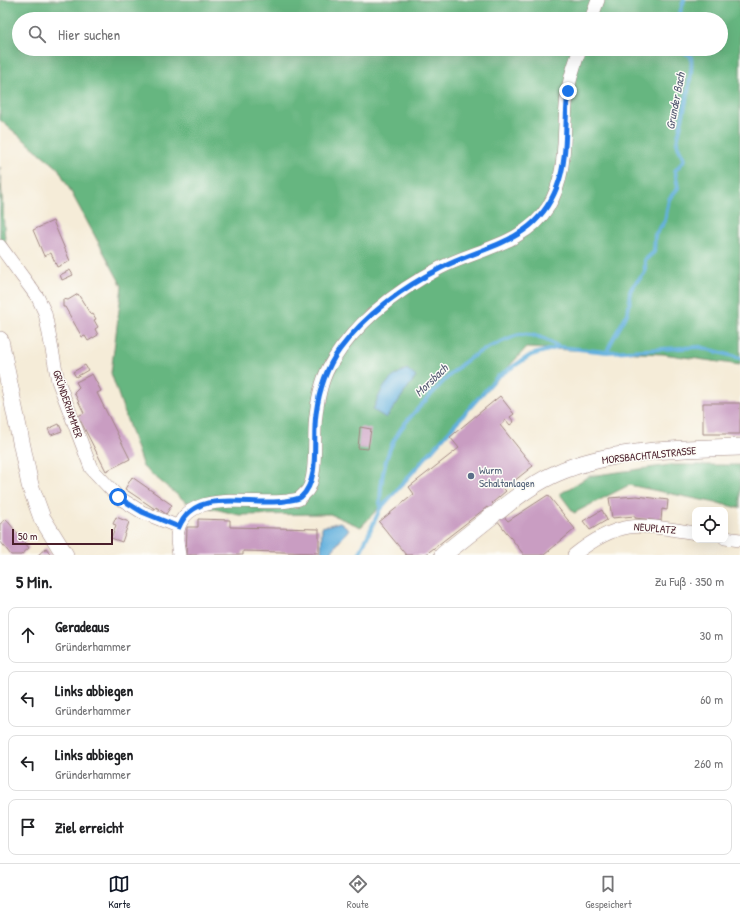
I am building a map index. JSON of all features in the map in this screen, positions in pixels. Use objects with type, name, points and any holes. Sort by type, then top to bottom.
[{"type":"main road","points":[[0,340],[30,484],[42,518],[65,555]]},
{"type":"main road","name":"MORSBACHTALSTRASSE","points":[[443,555],[496,513],[542,480],[569,468],[595,460],[637,454],[740,447]]},
{"type":"street","points":[[594,12],[598,0]]},
{"type":"street","points":[[179,555],[177,537],[179,527],[188,511],[205,504],[224,501],[281,502],[298,499],[309,489],[313,478],[316,414],[324,378],[330,364],[354,332],[380,308],[408,287],[441,268],[514,238],[533,223],[548,208],[557,186],[563,165],[568,91],[570,76],[577,56]]},
{"type":"street","name":"GRÜNDERHAMMER","points":[[0,246],[38,298],[45,313],[58,381],[91,468],[118,497],[142,512],[179,527]]},
{"type":"street","name":"NEUPLATZ","points":[[574,555],[601,537],[618,528],[628,526],[641,525],[692,533]]},
{"type":"street","points":[[728,538],[740,540]]},
{"type":"green space","points":[[0,0],[740,0],[740,365],[663,354],[526,348],[361,527],[330,514],[239,515],[186,502],[143,467],[111,373],[122,286],[58,168],[0,120]]},
{"type":"green space","points":[[0,167],[6,255],[0,248]]},
{"type":"green space","points":[[670,465],[740,465],[740,508],[629,485],[574,513],[560,494],[589,476]]},
{"type":"water","points":[[407,369],[416,377],[386,418],[373,410],[376,403],[385,385],[394,376]]},
{"type":"water","points":[[340,522],[349,529],[329,555],[321,555],[322,527]]},
{"type":"building","points":[[53,221],[70,261],[57,267],[51,253],[44,256],[33,230]]},
{"type":"building","points":[[70,270],[73,275],[62,280],[60,275]]},
{"type":"building","points":[[78,294],[91,315],[93,314],[96,319],[94,320],[98,327],[95,329],[98,335],[88,341],[85,336],[82,337],[65,307],[63,307],[63,299],[68,300]]},
{"type":"building","points":[[85,365],[88,370],[76,377],[73,372]]},
{"type":"building","points":[[92,374],[101,391],[97,393],[130,459],[106,471],[78,416],[84,413],[74,392],[79,387],[76,382]]},
{"type":"building","name":"Wurm Schaltanlagen","points":[[500,396],[514,414],[510,417],[514,422],[510,425],[506,420],[500,425],[533,466],[504,489],[506,491],[492,503],[508,521],[548,495],[575,529],[544,555],[524,555],[487,507],[425,555],[406,555],[379,522],[414,494],[409,487],[459,448],[450,437]]},
{"type":"building","points":[[703,403],[740,403],[740,434],[703,434]]},
{"type":"building","points":[[59,424],[62,431],[51,435],[48,429]]},
{"type":"building","points":[[360,427],[371,429],[368,449],[358,448]]},
{"type":"building","points":[[132,477],[172,505],[166,514],[156,507],[155,509],[125,489]]},
{"type":"building","points":[[637,496],[668,500],[667,510],[662,509],[661,521],[635,518],[635,516],[612,518],[609,498]]},
{"type":"building","points":[[602,510],[607,520],[590,530],[583,521]]},
{"type":"building","points":[[116,517],[129,522],[122,542],[111,538],[116,525],[113,524]]},
{"type":"building","points":[[6,519],[29,548],[21,555],[11,555],[0,541],[0,524]]},
{"type":"building","points":[[198,519],[230,520],[230,527],[319,529],[319,553],[243,551],[243,555],[186,555],[187,527],[198,527]]},
{"type":"building","points":[[46,548],[51,555],[38,555]]},
{"type":"waterway","name":"Grunder Bach","points":[[680,12],[684,0]]},
{"type":"waterway","name":"Grunder Bach","points":[[607,352],[611,342],[628,313],[631,289],[645,272],[645,260],[654,252],[655,235],[665,221],[669,199],[678,188],[675,171],[685,159],[677,142],[691,75],[691,56]]},
{"type":"waterway","name":"Morsbach","points":[[380,509],[381,490],[386,461],[397,435],[413,414],[458,368],[476,354],[487,348],[519,335],[524,334],[535,336],[545,339],[559,347]]},
{"type":"waterway","name":"Morsbach","points":[[359,555],[380,509],[497,377],[531,355],[559,347],[607,352],[700,347],[740,358]]},
{"type":"place","name":"Wurm Schaltanlagen","points":[[471,476]]},
{"type":"route","points":[[118,497],[142,512],[179,527],[188,511],[205,504],[224,501],[281,502],[298,499],[309,489],[313,478],[316,414],[324,378],[330,364],[354,332],[380,308],[408,287],[441,268],[514,238],[533,223],[548,208],[557,186],[563,165],[568,91]]}]
